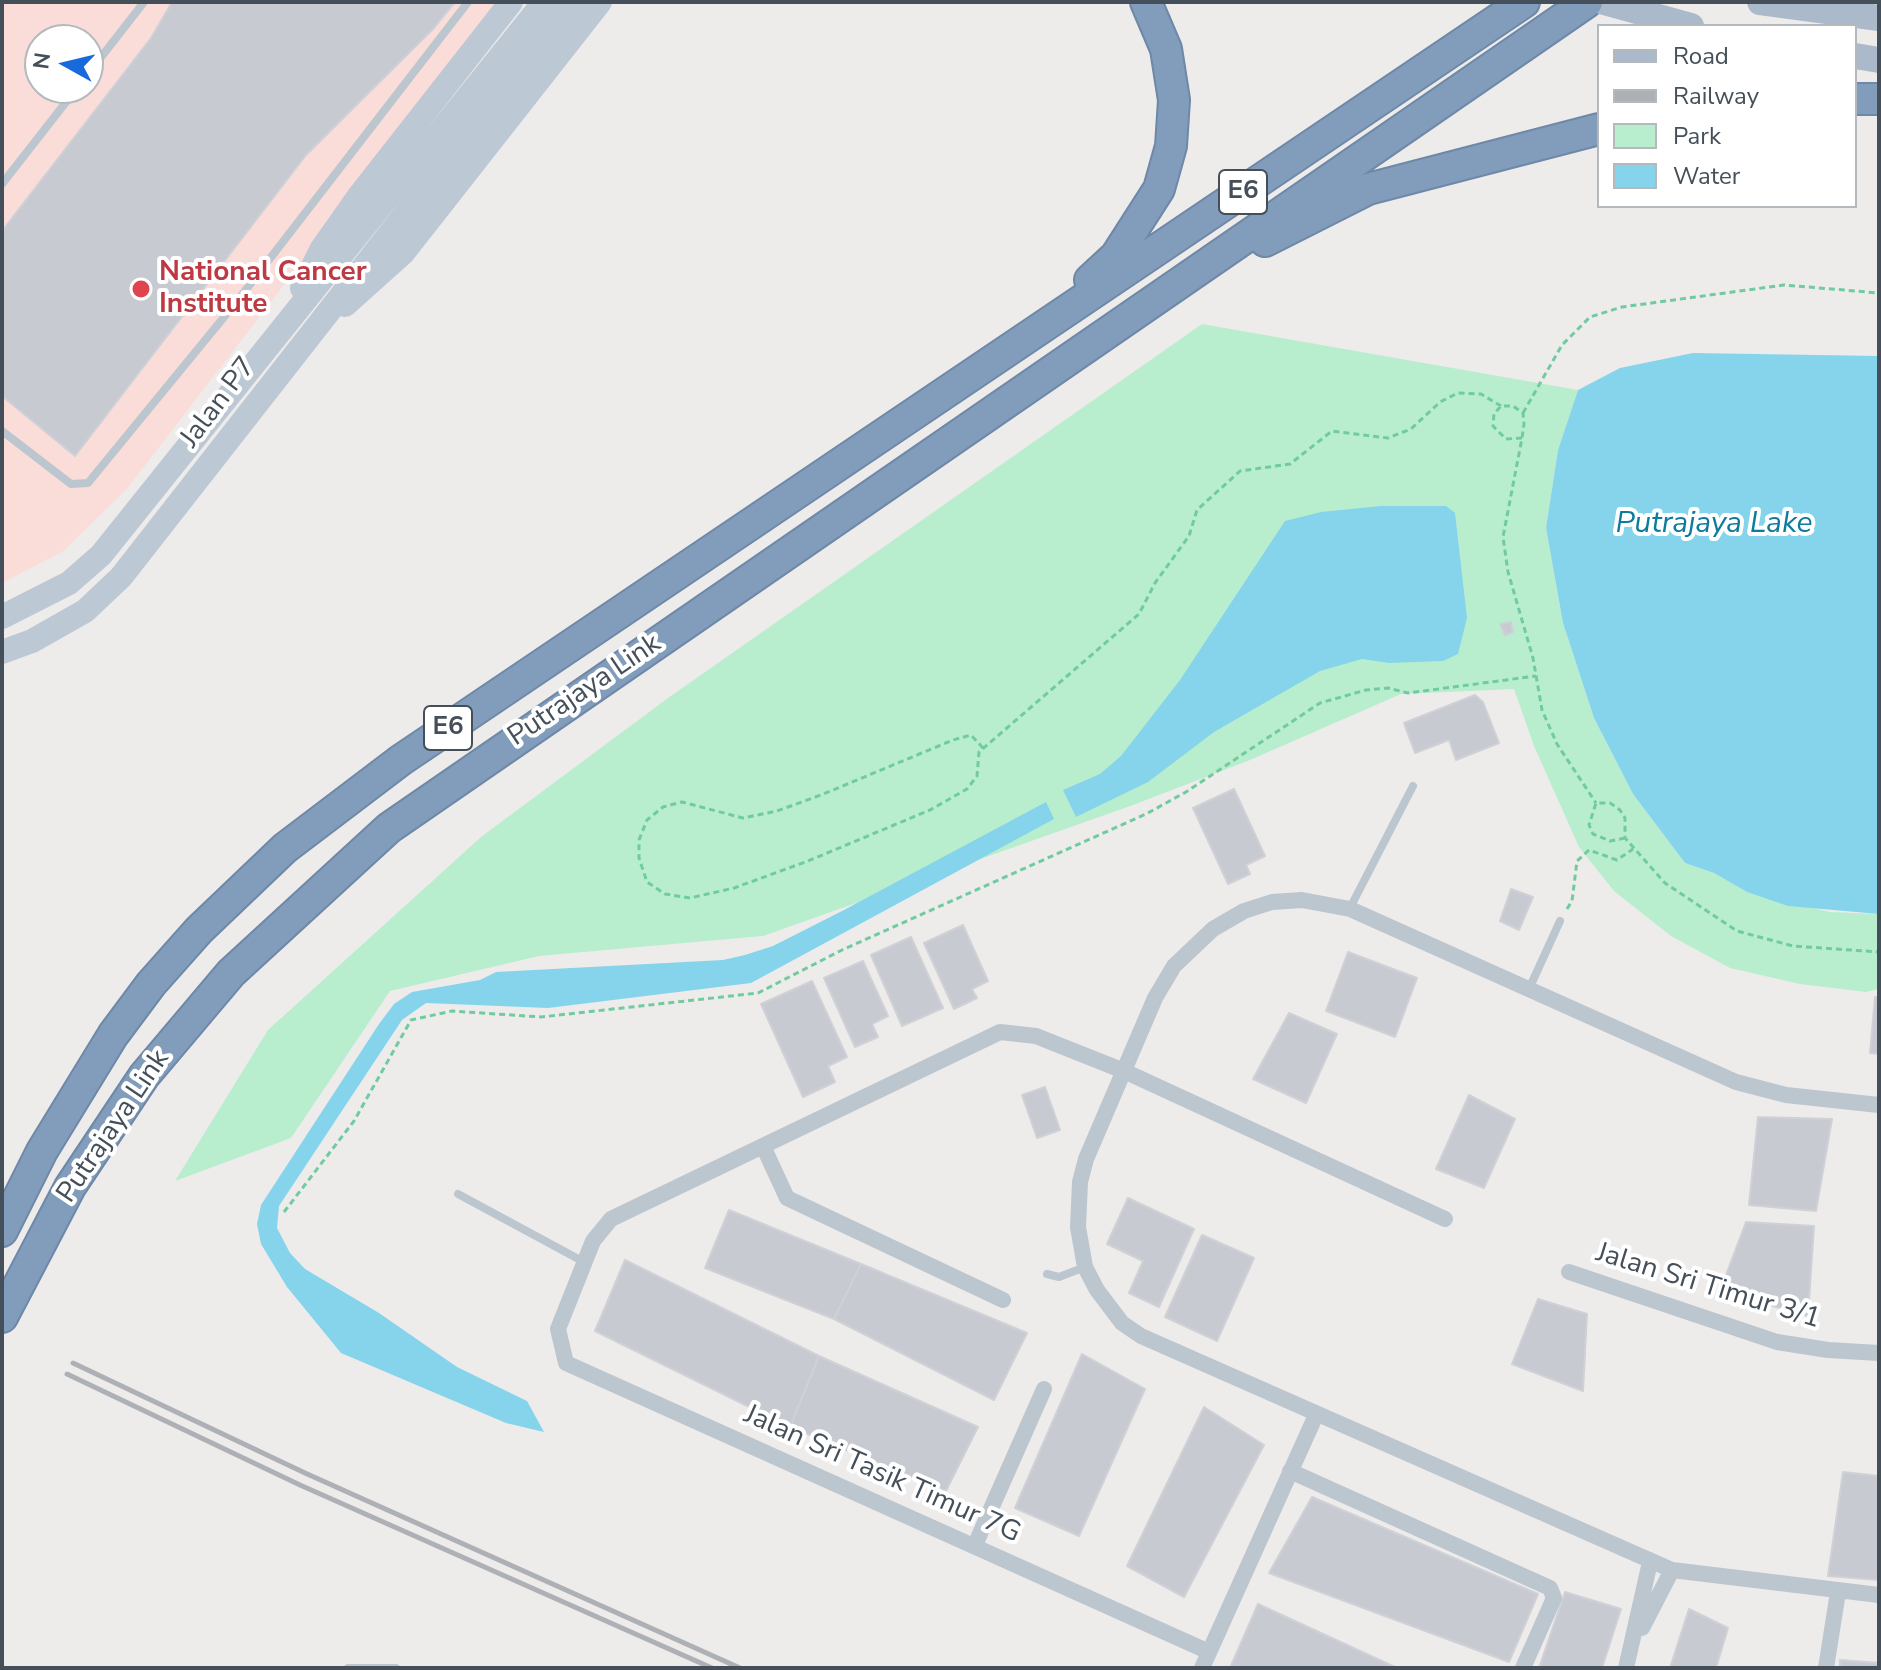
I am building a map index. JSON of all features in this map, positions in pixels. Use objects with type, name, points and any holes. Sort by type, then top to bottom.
[{"type":"highway","points":[[1014,349],[1116,256],[1159,189],[1171,146],[1174,100],[1166,49],[1146,2]]},
{"type":"highway","name":"E6","points":[[1014,349],[1524,2]]},
{"type":"highway","name":"E6","points":[[1183,282],[1317,186],[1587,2]]},
{"type":"highway","points":[[1857,99],[1879,99]]},
{"type":"highway","points":[[1183,282],[1368,189],[1597,130]]},
{"type":"highway","name":"Putrajaya Link","points":[[2,1317],[70,1187],[144,1076],[231,973],[354,858],[433,794],[1183,282]]},
{"type":"highway","name":"Putrajaya Link","points":[[2,1231],[42,1151],[113,1035],[151,984],[199,930],[285,848],[401,760],[1014,349]]},
{"type":"main road","points":[[1604,2],[1684,24]]},
{"type":"main road","points":[[1760,2],[1879,18]]},
{"type":"main road","points":[[1857,56],[1879,60]]},
{"type":"street","points":[[291,338],[321,250],[359,196],[511,2]]},
{"type":"street","name":"Jalan P7","points":[[2,617],[69,583],[101,555],[291,338],[375,231],[544,2]]},
{"type":"street","name":"Jalan P7","points":[[375,231],[571,2]]},
{"type":"street","points":[[291,338],[403,253],[600,2]]},
{"type":"street","name":"Jalan P7","points":[[2,652],[32,641],[85,611],[121,577],[183,502],[291,338]]},
{"type":"street","points":[[1879,1105],[1786,1095],[1736,1082],[1350,909],[1302,900],[1272,902],[1244,911],[1213,929],[1174,966],[1155,998],[1080,1182],[1078,1227],[1085,1267],[1109,1307],[1141,1336],[1672,1570],[1879,1595]]},
{"type":"street","points":[[584,1263],[593,1241],[611,1219],[1000,1032],[1036,1036],[1124,1071],[1445,1219]]},
{"type":"street","points":[[763,1146],[787,1198],[1003,1300]]},
{"type":"street","name":"Jalan Sri Tasik Timur 7G","points":[[584,1263],[558,1329],[566,1363],[1207,1651]]},
{"type":"street","name":"Jalan Sri Timur 3/1","points":[[1569,1272],[1777,1342],[1828,1350],[1879,1353]]},
{"type":"street","points":[[975,1545],[1044,1389]]},
{"type":"street","points":[[1202,1668],[1207,1651],[1316,1415]]},
{"type":"street","points":[[1290,1471],[1550,1588],[1554,1598],[1523,1668]]},
{"type":"street","points":[[1626,1668],[1634,1644],[1650,1562]]},
{"type":"street","points":[[1634,1644],[1672,1570]]},
{"type":"street","points":[[1826,1668],[1838,1592]]},
{"type":"lane","points":[[104,53],[144,2]]},
{"type":"lane","points":[[2,431],[71,484],[88,483],[238,300],[468,2]]},
{"type":"lane","points":[[2,184],[64,104]]},
{"type":"lane","points":[[2,660],[32,641]]},
{"type":"lane","points":[[1350,909],[1413,786]]},
{"type":"lane","points":[[1529,989],[1560,921]]},
{"type":"lane","points":[[458,1194],[584,1263]]},
{"type":"lane","points":[[1047,1274],[1059,1277],[1085,1267]]},
{"type":"lane","points":[[348,1668],[396,1668]]},
{"type":"path","points":[[1596,803],[1557,744],[1542,710],[1508,572],[1503,537],[1522,438],[1523,413],[1562,345],[1590,317],[1622,307],[1784,285],[1879,293]]},
{"type":"path","points":[[983,748],[971,735],[953,740],[821,795],[777,811],[743,818],[682,802],[663,807],[647,820],[639,840],[639,858],[647,882],[665,894],[690,898],[734,888],[930,810],[967,789],[977,776],[979,752],[1139,614],[1155,583],[1189,536],[1197,510],[1240,471],[1290,464],[1332,431],[1388,438],[1411,429],[1440,402],[1458,393],[1481,394],[1501,406],[1513,406],[1523,413]]},
{"type":"path","points":[[1501,406],[1494,414],[1493,426],[1506,439],[1522,438]]},
{"type":"path","points":[[284,1212],[354,1121],[411,1020],[452,1011],[541,1017],[758,993],[842,950],[1146,814],[1186,792],[1320,703],[1366,690],[1388,688],[1408,693],[1536,676]]},
{"type":"path","points":[[1596,803],[1610,803],[1620,810],[1625,818],[1625,838],[1665,883],[1737,931],[1793,946],[1879,952]]},
{"type":"path","points":[[1596,803],[1589,825],[1593,834],[1610,841],[1625,838]]},
{"type":"path","points":[[1560,921],[1572,901],[1577,861],[1589,850],[1617,860],[1633,849]]},
{"type":"shaded area","name":"National Cancer Institute","points":[[2,2],[502,2],[126,490],[62,552],[2,583]]},
{"type":"green space","points":[[1202,324],[1578,390],[1558,450],[1546,528],[1563,623],[1594,718],[1633,794],[1685,863],[1714,873],[1747,892],[1830,912],[1879,914],[1879,989],[1866,992],[1800,984],[1730,968],[1671,936],[1614,891],[1579,847],[1534,746],[1514,689],[1401,694],[1250,760],[1133,805],[763,936],[539,956],[390,991],[291,1138],[175,1181],[268,1030],[481,837],[668,698]]},
{"type":"water","name":"Putrajaya Lake","points":[[1693,353],[1879,356],[1879,914],[1788,906],[1747,892],[1714,873],[1685,863],[1633,794],[1594,718],[1563,623],[1546,528],[1558,450],[1578,390],[1620,368]]},
{"type":"water","points":[[1381,506],[1446,506],[1455,513],[1467,618],[1458,654],[1443,661],[1389,663],[1362,659],[1320,671],[1214,732],[1148,782],[1076,817],[1063,790],[1100,774],[1121,756],[1180,680],[1285,521],[1321,512]]},
{"type":"water","points":[[1046,802],[1054,819],[751,983],[548,1008],[426,1003],[402,1020],[279,1206],[277,1228],[290,1253],[305,1269],[379,1313],[457,1367],[527,1401],[544,1432],[506,1423],[341,1353],[287,1287],[261,1244],[257,1224],[261,1205],[379,1024],[394,1004],[412,992],[480,980],[496,972],[723,960],[745,955],[773,946],[844,910]]},
{"type":"building","points":[[172,2],[455,2],[433,29],[306,155],[75,456],[2,396],[2,231],[100,104],[104,104],[104,99],[151,38]]},
{"type":"building","points":[[1511,622],[1513,632],[1505,635],[1500,624]]},
{"type":"building","points":[[1475,695],[1483,702],[1499,743],[1456,760],[1449,740],[1415,753],[1404,723]]},
{"type":"building","points":[[1234,789],[1265,856],[1246,865],[1250,874],[1228,884],[1193,808]]},
{"type":"building","points":[[1511,889],[1533,897],[1519,930],[1500,921]]},
{"type":"building","points":[[963,925],[988,981],[972,989],[977,998],[954,1009],[924,943]]},
{"type":"building","points":[[911,937],[943,1008],[902,1026],[871,955]]},
{"type":"building","points":[[1348,952],[1417,978],[1395,1037],[1326,1011]]},
{"type":"building","points":[[863,961],[888,1016],[872,1024],[878,1037],[855,1047],[824,978]]},
{"type":"building","points":[[812,981],[847,1057],[828,1066],[835,1082],[803,1097],[761,1004]]},
{"type":"building","points":[[1875,997],[1879,997],[1879,1054],[1870,1053]]},
{"type":"building","points":[[1289,1013],[1337,1034],[1306,1103],[1253,1079]]},
{"type":"building","points":[[1045,1087],[1060,1130],[1037,1138],[1022,1095]]},
{"type":"building","points":[[1469,1095],[1515,1119],[1484,1188],[1436,1169]]},
{"type":"building","points":[[1758,1117],[1832,1119],[1816,1211],[1749,1205]]},
{"type":"building","points":[[1128,1198],[1194,1229],[1159,1307],[1129,1293],[1143,1261],[1107,1244]]},
{"type":"building","points":[[729,1210],[861,1264],[834,1319],[705,1268]]},
{"type":"building","points":[[1746,1222],[1814,1226],[1808,1316],[1720,1291]]},
{"type":"building","points":[[1202,1235],[1254,1258],[1217,1341],[1165,1317]]},
{"type":"building","points":[[625,1260],[819,1356],[790,1427],[595,1331]]},
{"type":"building","points":[[861,1264],[1027,1333],[994,1400],[834,1319]]},
{"type":"building","points":[[1538,1299],[1587,1314],[1583,1391],[1512,1364]]},
{"type":"building","points":[[1082,1354],[1145,1389],[1079,1536],[1015,1508]]},
{"type":"building","points":[[819,1356],[978,1427],[946,1491],[790,1427]]},
{"type":"building","points":[[1204,1407],[1264,1445],[1184,1597],[1127,1566]]},
{"type":"building","points":[[1843,1472],[1879,1476],[1879,1580],[1828,1576]]},
{"type":"building","points":[[1312,1497],[1538,1594],[1509,1662],[1269,1573]]},
{"type":"building","points":[[1565,1592],[1621,1609],[1602,1668],[1539,1668]]},
{"type":"building","points":[[1258,1604],[1397,1668],[1230,1668]]},
{"type":"building","points":[[1689,1609],[1728,1628],[1716,1668],[1670,1668]]},
{"type":"building","points":[[1840,1660],[1879,1663],[1879,1668],[1840,1668]]},
{"type":"railway","points":[[73,1363],[305,1473],[740,1668]]},
{"type":"railway","points":[[67,1374],[300,1485],[712,1668]]},
{"type":"place","name":"National Cancer Institute","points":[[141,289]]}]
